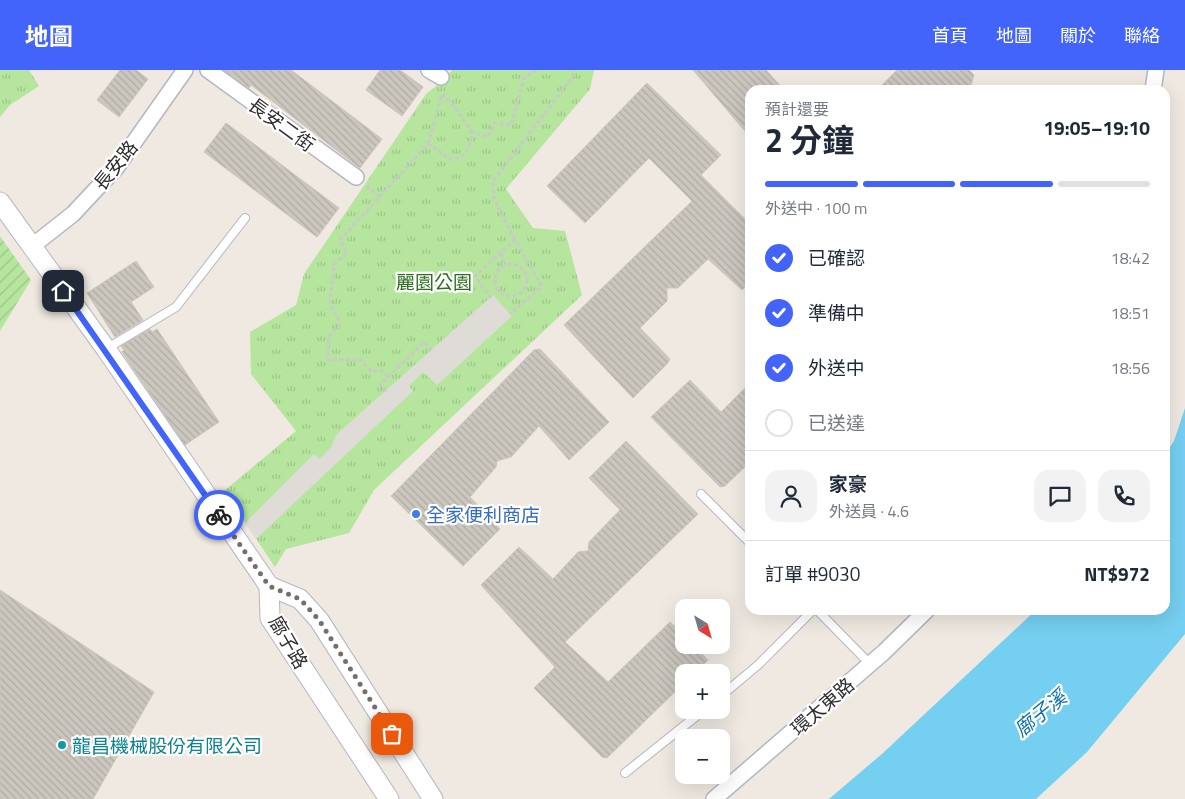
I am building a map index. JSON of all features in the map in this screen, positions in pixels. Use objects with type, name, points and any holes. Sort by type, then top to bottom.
[{"type":"street","name":"長安路","points":[[31,247],[73,214],[116,168],[185,70]]},
{"type":"street","name":"長安二街","points":[[208,70],[356,177]]},
{"type":"street","points":[[1154,85],[1156,70]]},
{"type":"street","points":[[0,202],[106,349],[269,586]]},
{"type":"street","name":"廍子路","points":[[389,799],[270,618],[269,586],[300,599],[319,620],[434,799]]},
{"type":"street","name":"環太東路","points":[[714,799],[870,664],[922,615]]},
{"type":"lane","points":[[106,349],[176,307],[245,218]]},
{"type":"lane","points":[[701,494],[745,538]]},
{"type":"lane","points":[[730,688],[758,665],[810,615]]},
{"type":"lane","points":[[820,615],[870,664]]},
{"type":"lane","points":[[625,773],[693,719]]},
{"type":"path","points":[[388,377],[382,371],[371,371],[361,360],[328,360],[329,336],[339,326],[338,318],[330,305],[334,264],[347,253],[340,240],[428,144],[442,94],[454,106],[472,132],[488,137],[494,123],[511,125],[524,78],[536,70]]},
{"type":"path","points":[[510,314],[542,286],[494,199],[493,181],[572,78],[574,70]]},
{"type":"path","points":[[428,144],[452,160],[465,155],[469,148],[472,132]]},
{"type":"path","points":[[490,298],[475,276],[515,240]]},
{"type":"path","points":[[501,253],[505,265]]},
{"type":"path","points":[[505,265],[517,265],[525,272],[527,282],[525,288],[517,294],[507,295],[496,285],[496,274],[505,265]]},
{"type":"path","points":[[386,391],[380,385],[424,342],[432,350]]},
{"type":"green space","points":[[0,70],[29,70],[39,86],[10,105],[0,117]]},
{"type":"green space","name":"麗園公園","points":[[452,70],[594,70],[590,89],[506,189],[533,228],[565,231],[582,295],[374,490],[349,533],[286,549],[275,567],[224,491],[296,431],[251,374],[250,332],[296,305],[304,274],[426,94],[445,79]]},
{"type":"green space","points":[[0,236],[31,280],[0,331]]},
{"type":"shaded area","points":[[493,295],[512,316],[437,385],[423,372],[409,386],[413,391],[256,539],[245,523],[314,454],[320,459],[331,447],[337,434]]},
{"type":"water","name":"廍子溪","points":[[1185,408],[1185,634],[1087,752],[1036,799],[829,799],[883,753],[1031,615],[1170,615],[1170,447],[1174,441]]},
{"type":"building","points":[[120,70],[136,70],[148,79],[119,117],[97,100]]},
{"type":"building","points":[[224,70],[291,70],[382,139],[360,168],[251,85],[249,88]]},
{"type":"building","points":[[380,70],[400,70],[423,87],[402,116],[366,90]]},
{"type":"building","points":[[693,70],[766,70],[780,85],[745,85],[745,131]]},
{"type":"building","points":[[897,70],[969,70],[974,75],[971,85],[882,85]]},
{"type":"building","points":[[647,83],[721,155],[701,175],[745,219],[745,287],[742,290],[708,259],[678,288],[667,288],[667,301],[640,328],[670,359],[633,398],[564,325],[692,201],[649,158],[585,223],[547,186]]},
{"type":"building","points":[[226,123],[339,208],[317,237],[204,152]]},
{"type":"building","points":[[136,261],[154,287],[131,302],[143,320],[115,337],[87,293]]},
{"type":"building","points":[[150,329],[152,332],[157,329],[219,422],[185,445],[122,352],[124,350],[121,346]]},
{"type":"building","points":[[540,349],[609,422],[569,460],[539,426],[511,457],[497,461],[496,467],[470,497],[500,529],[463,566],[391,496],[534,350]]},
{"type":"building","points":[[690,380],[721,412],[745,388],[745,467],[725,486],[720,487],[651,417]]},
{"type":"building","points":[[626,441],[698,514],[565,642],[608,682],[670,622],[675,627],[675,654],[702,654],[708,660],[704,664],[675,664],[675,692],[607,758],[602,757],[534,688],[555,667],[481,585],[519,547],[553,579],[578,552],[588,551],[589,542],[620,510],[589,478]]},
{"type":"building","name":"龍昌機械股份有限公司","points":[[0,590],[154,692],[93,799],[0,799]]},
{"type":"way so far","points":[[219,515],[269,586],[300,599],[319,620],[392,734]]},
{"type":"place","name":"全家便利商店","points":[[416,514]]},
{"type":"place","name":"龍昌機械股份有限公司","points":[[62,745]]},
{"type":"route","points":[[63,291],[106,349],[120,373],[219,515]]}]
